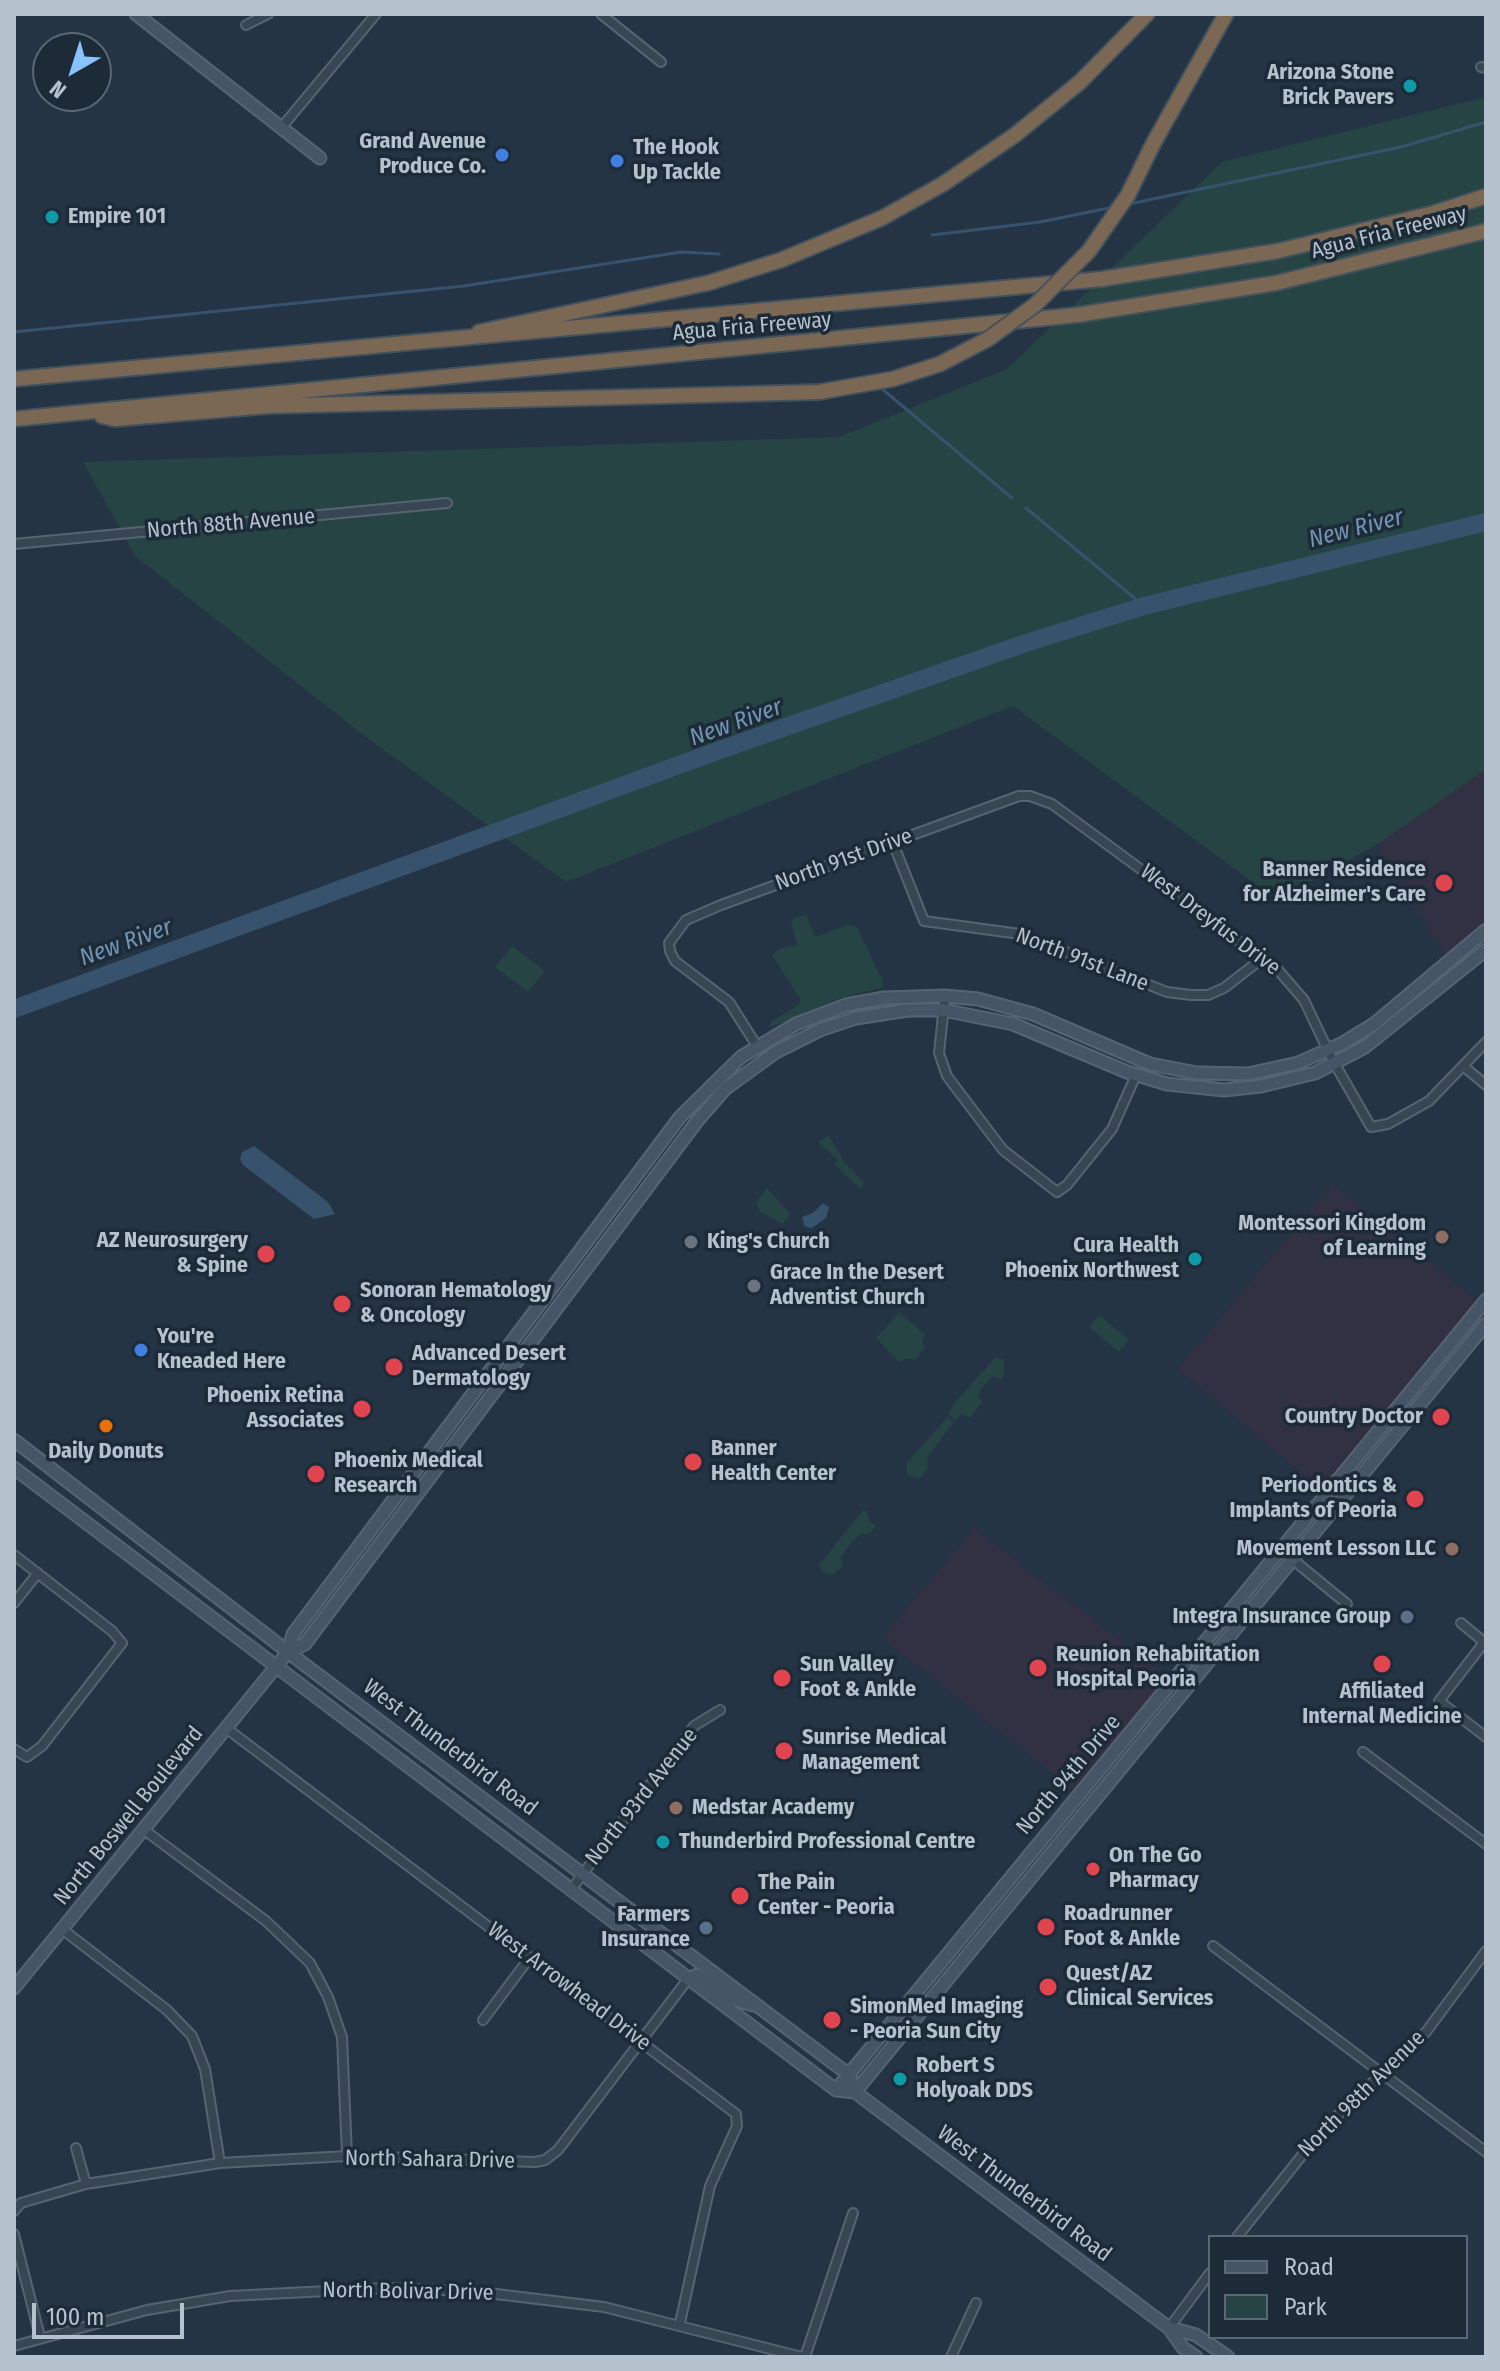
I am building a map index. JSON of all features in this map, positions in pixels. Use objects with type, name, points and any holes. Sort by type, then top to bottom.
[{"type":"highway","points":[[448,342],[511,323],[708,283],[781,260],[882,218],[943,184],[1015,135],[1080,82],[1147,14]]},
{"type":"highway","points":[[82,412],[115,419],[268,406],[819,392],[893,379],[940,364],[988,339],[1044,297],[1089,251],[1128,195],[1226,14]]},
{"type":"highway","name":"Agua Fria Freeway","points":[[14,379],[448,342],[1102,279],[1278,251],[1486,196]]},
{"type":"highway","name":"Agua Fria Freeway","points":[[14,419],[1077,315],[1276,283],[1486,231]]},
{"type":"street","points":[[136,14],[320,158]]},
{"type":"street","points":[[246,25],[268,14]]},
{"type":"street","points":[[281,128],[376,14]]},
{"type":"street","points":[[601,14],[661,62]]},
{"type":"street","name":"North 88th Avenue","points":[[14,544],[447,503]]},
{"type":"street","name":"North 91st Drive","points":[[757,1046],[729,1002],[675,961],[669,943],[686,920],[1019,796],[1030,796]]},
{"type":"street","name":"West Dreyfus Drive","points":[[1030,796],[1052,804],[1264,957],[1304,1000],[1328,1051],[1371,1127],[1388,1124],[1414,1111],[1443,1090],[1463,1066]]},
{"type":"street","name":"North 91st Lane","points":[[893,843],[924,921],[1020,934],[1167,992],[1191,995],[1208,995],[1224,988],[1264,957]]},
{"type":"street","points":[[288,1652],[293,1634],[356,1548],[680,1117],[716,1078],[757,1046],[828,1011],[884,998],[945,996],[978,999],[1033,1014],[1150,1064],[1224,1075],[1264,1071],[1328,1051],[1374,1024],[1486,930]]},
{"type":"street","points":[[288,1652],[305,1644],[725,1089],[776,1052],[834,1024],[893,1012],[943,1010],[1013,1024],[1136,1075],[1167,1084],[1224,1090],[1289,1081],[1335,1064],[1392,1028],[1486,950]]},
{"type":"street","points":[[945,996],[939,1053],[947,1076],[1003,1150],[1057,1192],[1067,1185],[1112,1129],[1136,1075]]},
{"type":"street","points":[[828,1011],[834,1024]]},
{"type":"street","points":[[1486,1042],[1463,1066],[1486,1085]]},
{"type":"street","points":[[1224,1075],[1224,1090]]},
{"type":"street","points":[[716,1078],[725,1089]]},
{"type":"street","points":[[611,1210],[624,1220]]},
{"type":"street","points":[[557,1282],[570,1291]]},
{"type":"street","name":"North 94th Drive","points":[[836,2090],[1486,1300]]},
{"type":"street","name":"North 94th Drive","points":[[855,2092],[1486,1324]]},
{"type":"street","points":[[498,1360],[511,1370]]},
{"type":"street","points":[[441,1436],[454,1446]]},
{"type":"street","name":"West Thunderbird Road","points":[[14,1440],[288,1652],[849,2074]]},
{"type":"street","name":"West Thunderbird Road","points":[[14,1468],[836,2090]]},
{"type":"street","points":[[356,1548],[369,1558]]},
{"type":"street","points":[[1280,1549],[1347,1604]]},
{"type":"street","points":[[14,1555],[112,1631],[122,1643],[42,1746],[27,1757],[14,1749]]},
{"type":"street","points":[[14,1603],[38,1573]]},
{"type":"street","points":[[1229,1612],[1240,1622]]},
{"type":"street","points":[[1461,1623],[1485,1641],[1439,1701],[1486,1737]]},
{"type":"street","name":"North Boswell Boulevard","points":[[14,1988],[288,1652]]},
{"type":"street","name":"North 93rd Avenue","points":[[570,1891],[694,1726],[720,1710]]},
{"type":"street","name":"West Arrowhead Drive","points":[[226,1728],[736,2114],[737,2126],[710,2186],[680,2323]]},
{"type":"street","points":[[1363,1752],[1486,1844]]},
{"type":"street","points":[[1104,1764],[1116,1774]]},
{"type":"street","points":[[1062,1814],[1075,1824]]},
{"type":"street","points":[[143,1829],[274,1927],[310,1963],[328,1997],[342,2037],[347,2156]]},
{"type":"street","points":[[62,1929],[167,2010],[192,2036],[205,2069],[220,2163]]},
{"type":"street","points":[[1213,1946],[1486,2152]]},
{"type":"street","name":"North 98th Avenue","points":[[1239,2235],[1310,2143],[1426,2032],[1486,1951]]},
{"type":"street","points":[[483,2020],[530,1957]]},
{"type":"street","points":[[931,1974],[943,1984]]},
{"type":"street","points":[[688,1979],[697,1975],[734,1999],[760,2008]]},
{"type":"street","name":"North Sahara Drive","points":[[14,2211],[21,2203],[86,2184],[220,2163],[347,2156],[545,2160],[558,2150],[688,1979]]},
{"type":"street","points":[[894,2020],[905,2030]]},
{"type":"street","points":[[836,2090],[855,2092],[849,2074]]},
{"type":"street","name":"West Thunderbird Road","points":[[855,2092],[1169,2328],[1183,2348],[1196,2357]]},
{"type":"street","points":[[76,2148],[86,2184]]},
{"type":"street","points":[[803,2357],[853,2213]]},
{"type":"street","points":[[14,2234],[40,2337]]},
{"type":"street","points":[[1169,2328],[1208,2276]]},
{"type":"street","name":"North Bolivar Drive","points":[[14,2346],[147,2310],[230,2296],[385,2288],[543,2298],[680,2323],[803,2357]]},
{"type":"street","points":[[951,2357],[976,2303]]},
{"type":"street","name":"West Thunderbird Road","points":[[1169,2328],[1196,2335],[1228,2357]]},
{"type":"shaded area","name":"Banner Residence for Alzheimer's Care","points":[[1486,769],[1486,921],[1445,955],[1378,844]]},
{"type":"shaded area","points":[[254,1146],[328,1202],[335,1214],[314,1219],[243,1165],[240,1159],[242,1152]]},
{"type":"shaded area","points":[[1333,1184],[1476,1301],[1322,1490],[1178,1369]]},
{"type":"shaded area","points":[[823,1203],[829,1207],[826,1218],[812,1228],[805,1227],[802,1217],[813,1213]]},
{"type":"shaded area","name":"Reunion Rehabiitation Hospital Peoria","points":[[974,1529],[1168,1677],[1075,1791],[882,1638]]},
{"type":"green space","points":[[1486,97],[1486,769],[1378,844],[1277,900],[1013,706],[566,882],[366,737],[135,556],[83,462],[839,437],[1007,369],[1222,162]]},
{"type":"green space","points":[[806,914],[815,937],[847,925],[856,926],[883,981],[881,988],[840,998],[771,1027],[770,1022],[799,1005],[800,999],[772,955],[781,948],[797,945],[791,924],[794,918]]},
{"type":"green space","points":[[512,946],[545,971],[528,992],[495,967]]},
{"type":"green space","points":[[829,1135],[845,1163],[864,1183],[860,1189],[834,1164],[838,1160],[818,1142]]},
{"type":"green space","points":[[767,1188],[791,1214],[783,1224],[760,1212],[756,1202]]},
{"type":"green space","points":[[899,1313],[925,1334],[922,1342],[925,1347],[915,1360],[907,1358],[899,1362],[876,1338]]},
{"type":"green space","points":[[1099,1315],[1129,1340],[1119,1352],[1089,1327]]},
{"type":"green space","points":[[996,1357],[1004,1360],[1004,1375],[1000,1380],[993,1376],[984,1385],[978,1395],[982,1402],[970,1418],[963,1414],[955,1420],[948,1414],[956,1401]]},
{"type":"green space","points":[[948,1416],[954,1422],[927,1457],[928,1468],[920,1479],[907,1474],[906,1464]]},
{"type":"green space","points":[[863,1510],[868,1512],[869,1521],[876,1526],[869,1534],[861,1534],[852,1542],[840,1558],[843,1566],[832,1575],[823,1572],[819,1565]]},
{"type":"waterway","points":[[1129,204],[1401,147],[1486,122]]},
{"type":"waterway","points":[[932,235],[1040,222],[1114,207]]},
{"type":"waterway","points":[[14,332],[464,286],[681,252],[719,254]]},
{"type":"waterway","points":[[881,388],[1012,498]]},
{"type":"waterway","points":[[1026,508],[1144,606]]},
{"type":"waterway","name":"New River","points":[[14,1009],[717,751],[1026,643],[1144,606],[1486,522]]},
{"type":"place","name":"Arizona Stone Brick Pavers","points":[[1410,86]]},
{"type":"place","name":"Grand Avenue Produce Co.","points":[[502,155]]},
{"type":"place","name":"The Hook Up Tackle","points":[[617,161]]},
{"type":"place","name":"Empire 101","points":[[52,217]]},
{"type":"place","name":"Banner Residence for Alzheimer's Care","points":[[1444,883]]},
{"type":"place","name":"Montessori Kingdom of Learning","points":[[1442,1237]]},
{"type":"place","name":"King's Church","points":[[691,1242]]},
{"type":"place","name":"AZ Neurosurgery & Spine","points":[[266,1254]]},
{"type":"place","name":"Cura Health Phoenix Northwest","points":[[1195,1259]]},
{"type":"place","name":"Grace In the Desert Adventist Church","points":[[754,1286]]},
{"type":"place","name":"Sonoran Hematology & Oncology","points":[[342,1304]]},
{"type":"place","name":"You're Kneaded Here","points":[[141,1350]]},
{"type":"place","name":"Advanced Desert Dermatology","points":[[394,1367]]},
{"type":"place","name":"Phoenix Retina Associates","points":[[362,1409]]},
{"type":"place","name":"Country Doctor","points":[[1441,1417]]},
{"type":"place","name":"Daily Donuts","points":[[106,1426]]},
{"type":"place","name":"Banner Health Center","points":[[693,1462]]},
{"type":"place","name":"Phoenix Medical Research","points":[[316,1474]]},
{"type":"place","name":"Periodontics & Implants of Peoria","points":[[1415,1499]]},
{"type":"place","name":"Movement Lesson LLC","points":[[1452,1549]]},
{"type":"place","name":"Integra Insurance Group","points":[[1407,1617]]},
{"type":"place","name":"Affiliated Internal Medicine","points":[[1382,1664]]},
{"type":"place","name":"Reunion Rehabiitation Hospital Peoria","points":[[1038,1668]]},
{"type":"place","name":"Sun Valley Foot & Ankle","points":[[782,1678]]},
{"type":"place","name":"Sunrise Medical Management","points":[[784,1751]]},
{"type":"place","name":"Medstar Academy","points":[[676,1808]]},
{"type":"place","name":"Thunderbird Professional Centre","points":[[663,1842]]},
{"type":"place","name":"On The Go Pharmacy","points":[[1093,1869]]},
{"type":"place","name":"The Pain Center - Peoria","points":[[740,1896]]},
{"type":"place","name":"Roadrunner Foot & Ankle","points":[[1046,1927]]},
{"type":"place","name":"Farmers Insurance","points":[[706,1928]]},
{"type":"place","name":"Quest/AZ Clinical Services","points":[[1048,1987]]},
{"type":"place","name":"SimonMed Imaging - Peoria Sun City","points":[[832,2020]]},
{"type":"place","name":"Robert S Holyoak DDS","points":[[900,2079]]}]
